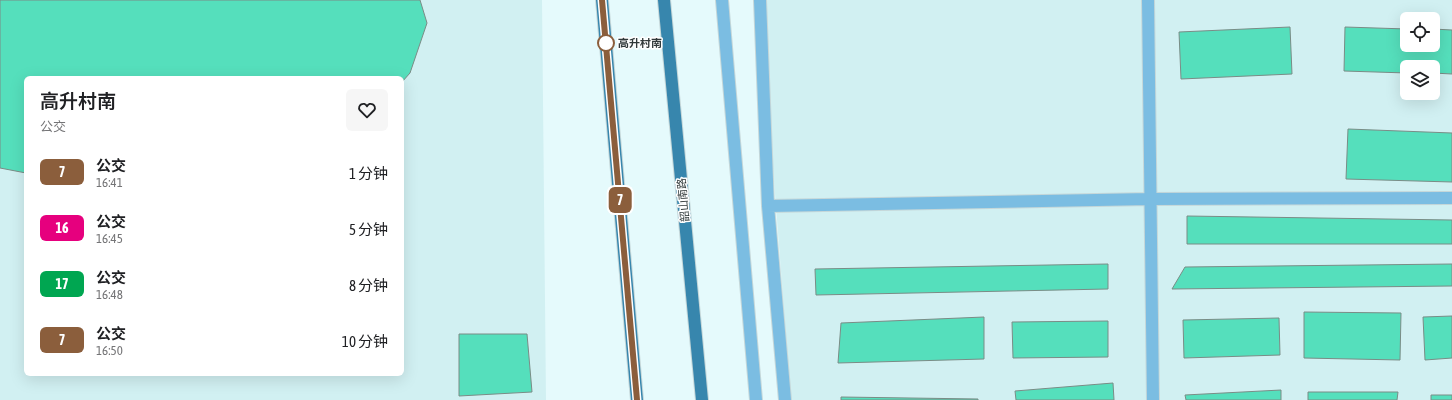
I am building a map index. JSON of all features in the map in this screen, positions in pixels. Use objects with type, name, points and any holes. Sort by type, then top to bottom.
[{"type":"main road","points":[[602,0],[638,400]]},
{"type":"main road","name":"韶山南路","points":[[664,0],[702,400]]},
{"type":"street","points":[[722,0],[756,400]]},
{"type":"street","points":[[760,0],[768,206],[784,400]]},
{"type":"street","points":[[1148,0],[1153,400]]},
{"type":"street","points":[[768,206],[1150,200],[1452,198]]},
{"type":"shaded area","points":[[0,0],[542,0],[546,400],[0,400]]},
{"type":"shaded area","points":[[760,0],[1452,0],[1452,400],[791,400]]},
{"type":"building","points":[[0,0],[420,0],[427,23],[410,73],[404,80],[404,76],[24,76],[24,173],[0,168]]},
{"type":"building","points":[[1290,27],[1292,74],[1181,79],[1179,32]]},
{"type":"building","points":[[1345,27],[1400,29],[1400,52],[1440,52],[1440,29],[1452,30],[1452,74],[1440,73],[1440,60],[1400,60],[1400,73],[1344,71]]},
{"type":"building","points":[[1348,129],[1452,133],[1452,182],[1346,179]]},
{"type":"building","points":[[1187,216],[1452,220],[1452,244],[1187,244]]},
{"type":"building","points":[[1108,264],[1108,289],[816,295],[815,269]]},
{"type":"building","points":[[1452,264],[1452,286],[1172,289],[1185,267]]},
{"type":"building","points":[[1304,312],[1401,313],[1400,360],[1304,358]]},
{"type":"building","points":[[1452,316],[1452,358],[1425,360],[1423,317]]},
{"type":"building","points":[[984,317],[984,359],[838,363],[841,323]]},
{"type":"building","points":[[1279,318],[1280,355],[1184,358],[1183,320]]},
{"type":"building","points":[[1108,321],[1108,357],[1013,358],[1012,322]]},
{"type":"building","points":[[459,334],[527,334],[532,392],[459,396]]},
{"type":"building","points":[[1113,383],[1114,400],[1016,400],[1015,391]]},
{"type":"building","points":[[1281,390],[1281,400],[1186,400],[1185,395]]},
{"type":"building","points":[[1308,392],[1398,392],[1397,400],[1308,400]]},
{"type":"building","points":[[1431,395],[1452,395],[1452,400],[1431,400]]},
{"type":"building","points":[[841,397],[978,399],[978,400],[841,400]]},
{"type":"bus line","name":"7","points":[[602,0],[637,400]]},
{"type":"place","name":"高升村南","points":[[606,43]]}]
